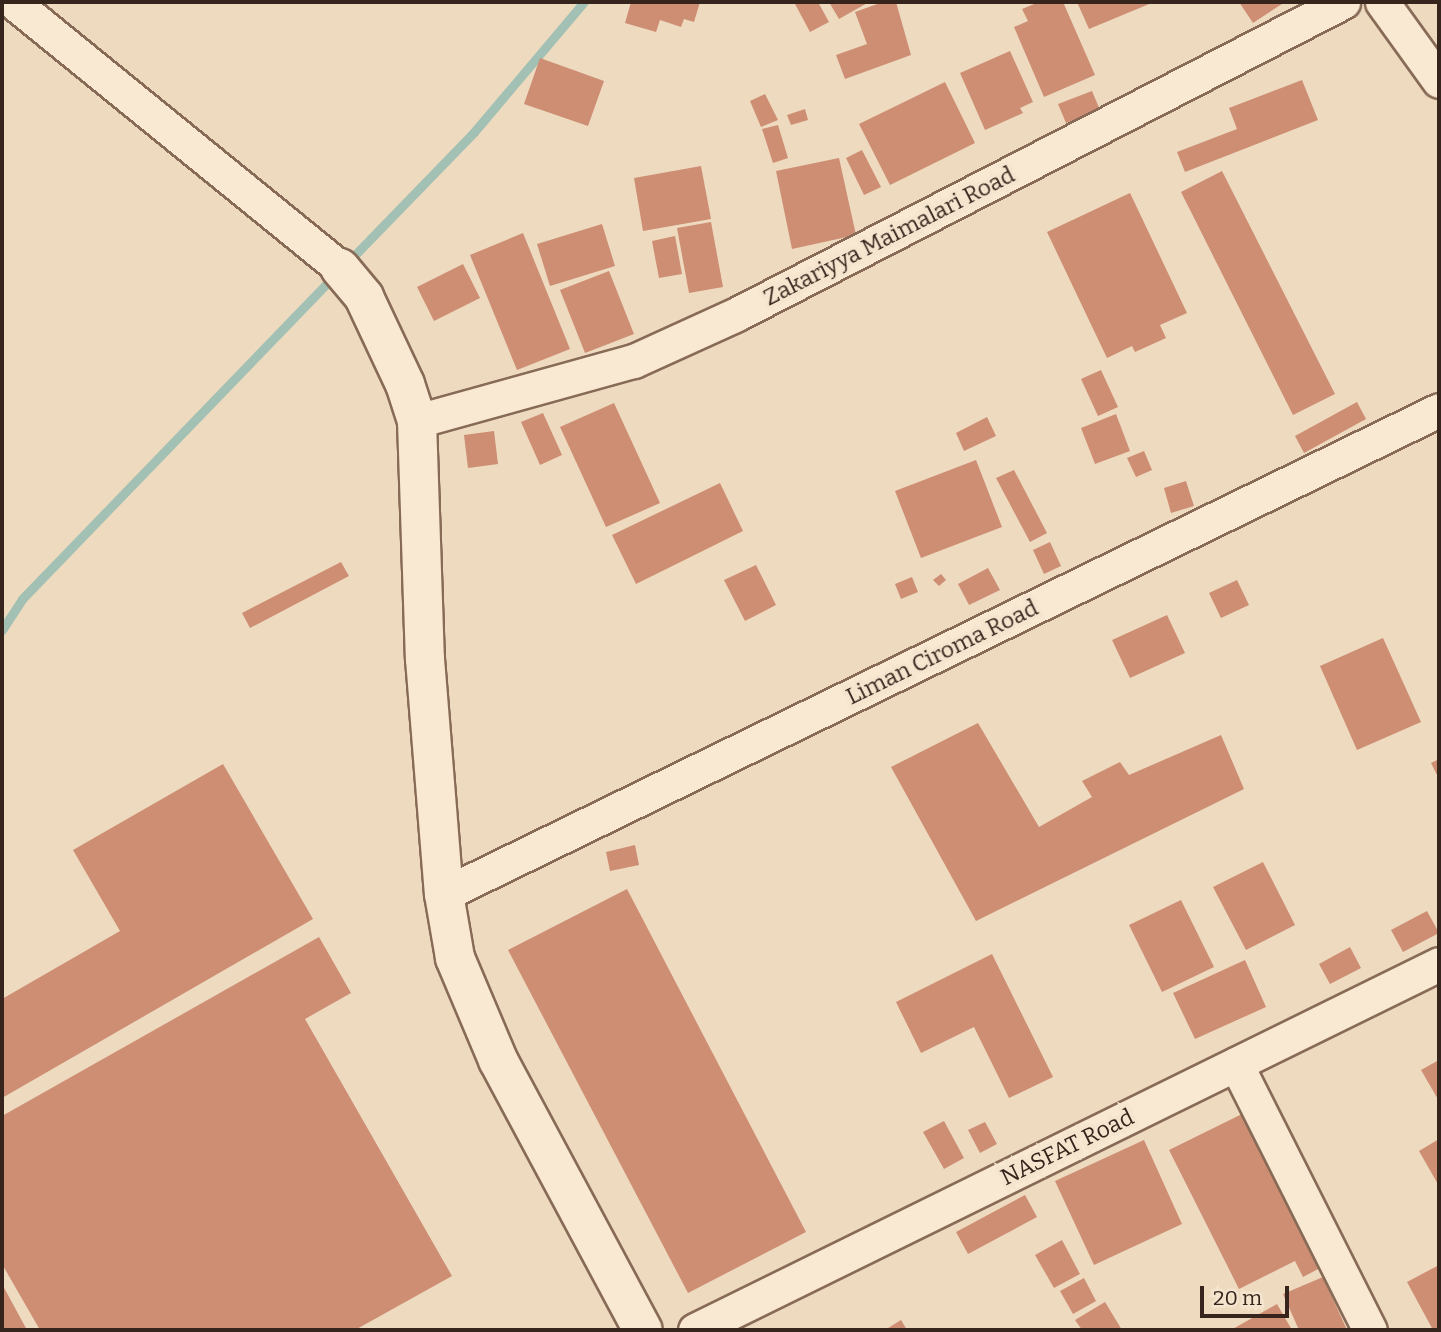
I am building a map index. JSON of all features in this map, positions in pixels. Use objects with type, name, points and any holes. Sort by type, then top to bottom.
[{"type":"street","points":[[13,2],[349,278],[405,384],[416,421],[425,659],[444,894],[455,958],[498,1059],[643,1330]]},
{"type":"street","name":"Zakariyya Maimalari Road","points":[[416,421],[647,355],[759,303],[1343,2]]},
{"type":"street","points":[[1382,2],[1439,81]]},
{"type":"street","name":"Liman Ciroma Road","points":[[444,894],[1439,410]]},
{"type":"street","name":"NASFAT Road","points":[[695,1330],[1439,964]]},
{"type":"street","points":[[1236,1064],[1370,1330]]},
{"type":"building","points":[[631,2],[700,2],[694,22],[684,19],[681,27],[660,20],[656,32],[625,23]]},
{"type":"building","points":[[794,2],[818,2],[829,22],[810,32]]},
{"type":"building","points":[[829,2],[869,2],[839,19]]},
{"type":"building","points":[[883,2],[896,2],[911,55],[845,79],[836,55],[867,44],[855,12]]},
{"type":"building","points":[[1039,2],[1063,2],[1095,75],[1044,97],[1014,27],[1028,21],[1022,9]]},
{"type":"building","points":[[1077,2],[1154,2],[1089,29]]},
{"type":"building","points":[[1239,2],[1285,2],[1253,23]]},
{"type":"building","points":[[1010,51],[1033,102],[1020,108],[1023,113],[985,130],[960,73]]},
{"type":"building","points":[[540,58],[604,81],[588,126],[524,104]]},
{"type":"building","points":[[1302,80],[1318,120],[1185,172],[1177,152],[1237,129],[1229,108]]},
{"type":"building","points":[[945,82],[975,143],[890,185],[859,124]]},
{"type":"building","points":[[1092,91],[1100,110],[1066,123],[1058,104]]},
{"type":"building","points":[[765,94],[778,120],[761,127],[750,101]]},
{"type":"building","points":[[805,109],[808,120],[791,125],[787,115]]},
{"type":"building","points":[[778,125],[788,158],[773,163],[762,129]]},
{"type":"building","points":[[862,150],[881,187],[864,195],[846,158]]},
{"type":"building","points":[[839,158],[856,235],[792,249],[776,171]]},
{"type":"building","points":[[701,166],[711,219],[643,231],[634,178]]},
{"type":"building","points":[[1222,171],[1335,394],[1293,415],[1181,192]]},
{"type":"building","points":[[1130,193],[1187,313],[1160,325],[1166,338],[1135,352],[1132,346],[1107,358],[1047,232]]},
{"type":"building","points":[[711,222],[723,287],[689,293],[677,228]]},
{"type":"building","points":[[602,224],[615,266],[550,286],[537,244]]},
{"type":"building","points":[[523,233],[570,349],[517,370],[470,255]]},
{"type":"building","points":[[675,236],[682,274],[659,278],[652,241]]},
{"type":"building","points":[[463,264],[480,298],[434,321],[417,287]]},
{"type":"building","points":[[609,271],[634,334],[585,353],[560,290]]},
{"type":"building","points":[[1101,370],[1118,407],[1098,416],[1081,379]]},
{"type":"building","points":[[1357,402],[1366,419],[1304,453],[1295,436]]},
{"type":"building","points":[[614,403],[660,503],[606,527],[560,427]]},
{"type":"building","points":[[543,413],[562,455],[540,465],[521,422]]},
{"type":"building","points":[[1116,414],[1130,451],[1095,464],[1081,428]]},
{"type":"building","points":[[987,417],[996,436],[964,451],[956,433]]},
{"type":"building","points":[[494,431],[498,464],[468,468],[464,435]]},
{"type":"building","points":[[1144,451],[1152,470],[1136,477],[1127,458]]},
{"type":"building","points":[[976,460],[1002,527],[921,558],[895,491]]},
{"type":"building","points":[[1014,470],[1047,533],[1030,542],[996,478]]},
{"type":"building","points":[[1186,481],[1194,506],[1171,513],[1164,488]]},
{"type":"building","points":[[720,483],[743,531],[636,584],[612,535]]},
{"type":"building","points":[[1050,542],[1061,566],[1044,574],[1033,550]]},
{"type":"building","points":[[341,562],[349,576],[250,628],[242,613]]},
{"type":"building","points":[[756,565],[776,605],[745,621],[724,580]]},
{"type":"building","points":[[988,568],[1000,590],[969,605],[958,584]]},
{"type":"building","points":[[941,574],[946,580],[939,586],[933,580]]},
{"type":"building","points":[[912,577],[918,592],[901,599],[895,584]]},
{"type":"building","points":[[1237,580],[1249,605],[1221,618],[1209,593]]},
{"type":"building","points":[[1167,615],[1185,653],[1130,678],[1112,640]]},
{"type":"building","points":[[1383,638],[1421,722],[1357,750],[1320,666]]},
{"type":"building","points":[[978,723],[1039,827],[1092,797],[1082,781],[1120,762],[1129,775],[1221,735],[1244,789],[976,921],[891,767]]},
{"type":"building","points":[[1439,759],[1439,779],[1431,763]]},
{"type":"building","points":[[223,764],[313,919],[2,1098],[2,999],[120,931],[73,850]]},
{"type":"building","points":[[635,845],[639,865],[610,871],[606,852]]},
{"type":"building","points":[[1263,862],[1295,925],[1246,950],[1213,887]]},
{"type":"building","points":[[627,889],[806,1232],[688,1293],[508,950]]},
{"type":"building","points":[[1181,900],[1214,967],[1162,992],[1129,925]]},
{"type":"building","points":[[1427,911],[1439,933],[1403,952],[1391,930]]},
{"type":"building","points":[[319,937],[351,993],[305,1019],[452,1276],[355,1330],[40,1330],[2,1264],[2,1116]]},
{"type":"building","points":[[1350,947],[1361,968],[1330,984],[1319,964]]},
{"type":"building","points":[[992,954],[1053,1077],[1009,1098],[974,1027],[921,1053],[896,1002]]},
{"type":"building","points":[[1245,960],[1266,1007],[1195,1039],[1173,993]]},
{"type":"building","points":[[1439,1060],[1439,1101],[1421,1070]]},
{"type":"building","points":[[1242,1114],[1320,1268],[1303,1277],[1295,1261],[1239,1289],[1169,1150]]},
{"type":"building","points":[[944,1121],[964,1158],[944,1169],[923,1132]]},
{"type":"building","points":[[985,1122],[997,1144],[980,1153],[968,1130]]},
{"type":"building","points":[[1439,1139],[1439,1186],[1419,1151]]},
{"type":"building","points":[[1144,1140],[1182,1224],[1094,1265],[1055,1181]]},
{"type":"building","points":[[1025,1195],[1037,1217],[968,1254],[956,1232]]},
{"type":"building","points":[[1062,1240],[1080,1274],[1054,1288],[1035,1255]]},
{"type":"building","points":[[1439,1265],[1439,1330],[1433,1330],[1407,1282]]},
{"type":"building","points":[[1323,1277],[1347,1330],[1299,1330],[1283,1294]]},
{"type":"building","points":[[1084,1278],[1096,1301],[1073,1314],[1060,1291]]},
{"type":"building","points":[[2,1284],[27,1330],[2,1330]]},
{"type":"building","points":[[1105,1302],[1122,1330],[1082,1330],[1075,1320]]},
{"type":"building","points":[[1277,1304],[1292,1330],[1231,1330]]},
{"type":"building","points":[[901,1320],[907,1330],[885,1330]]},
{"type":"waterway","points":[[348,262],[474,132],[584,2]]},
{"type":"waterway","points":[[2,630],[22,599],[335,275]]}]
